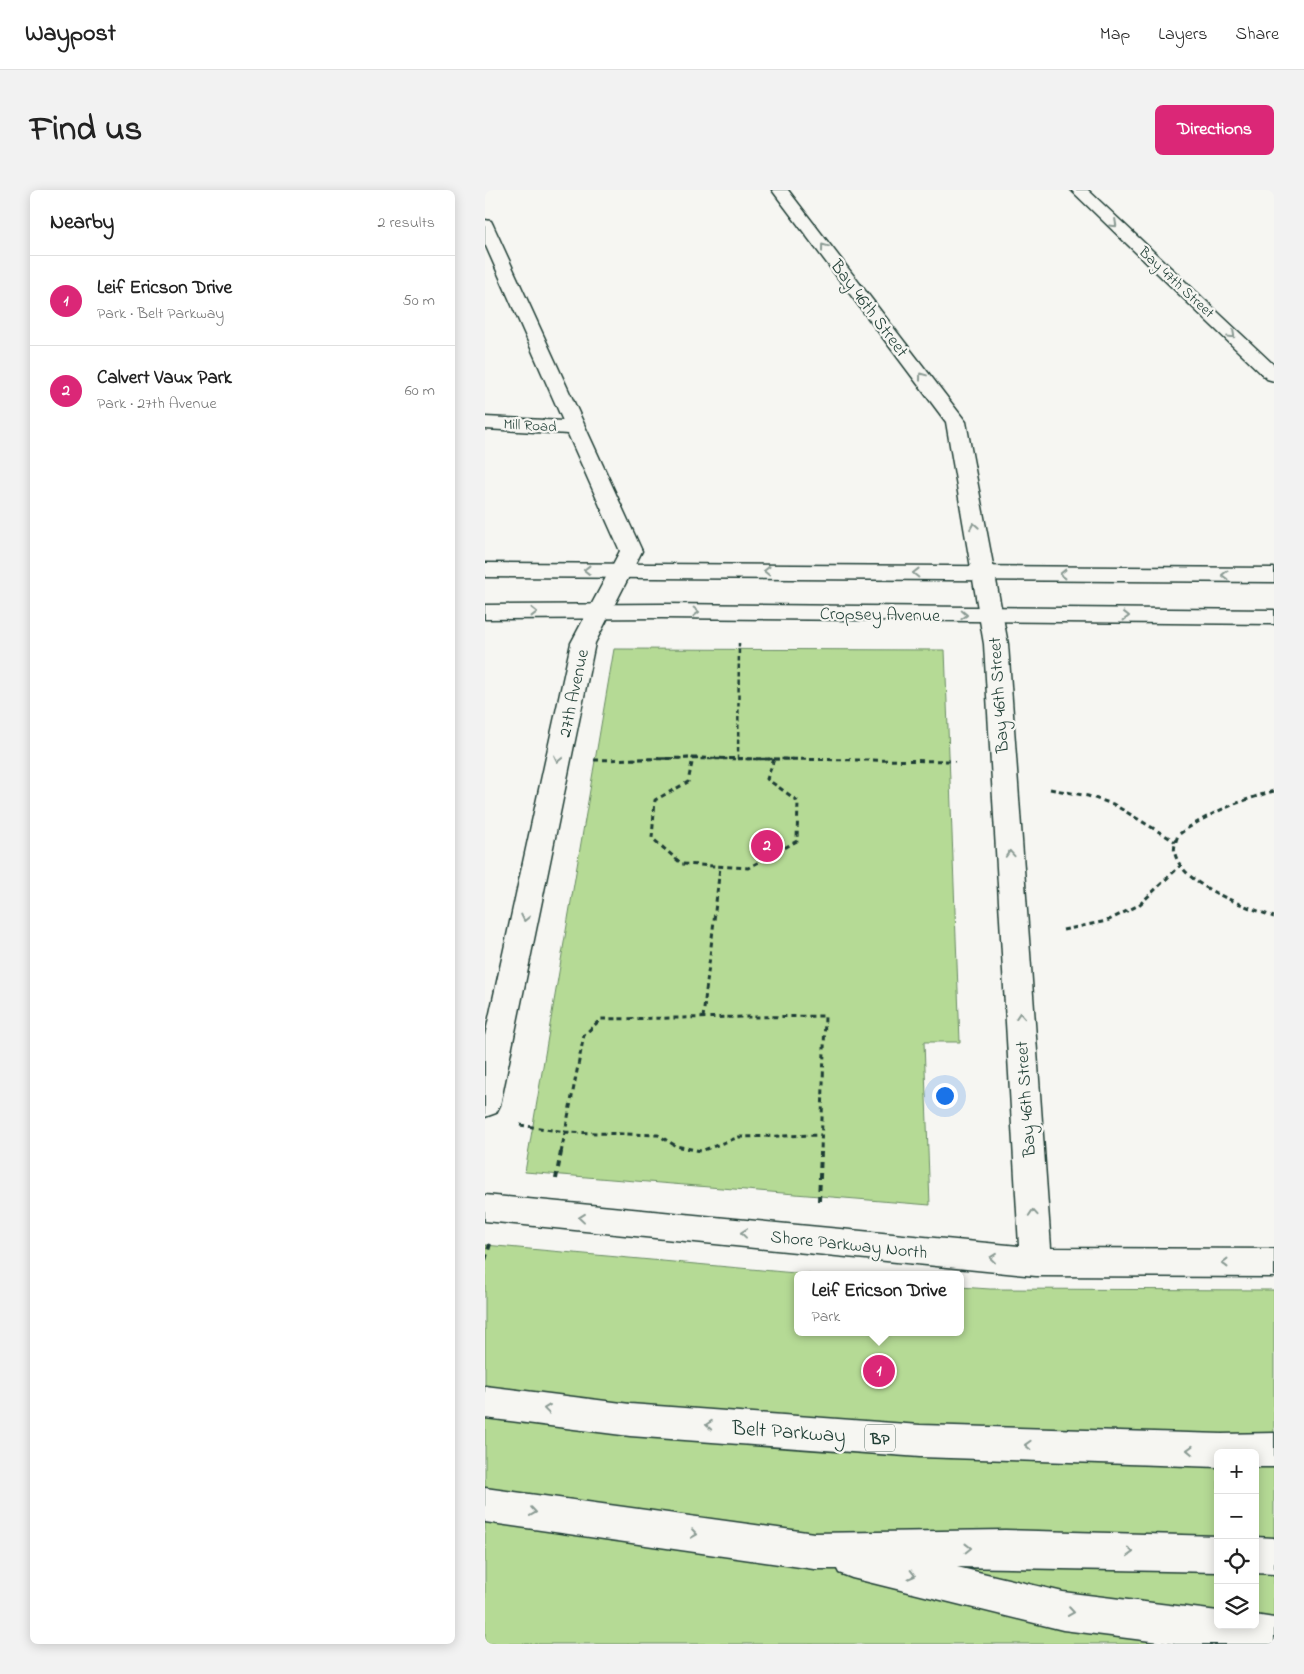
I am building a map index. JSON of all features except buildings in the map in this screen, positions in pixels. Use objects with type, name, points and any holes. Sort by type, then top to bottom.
[{"type":"main road","name":"Bay 46th Street","points":[[780,190],[957,422],[982,574],[996,644],[1036,1262]]},
{"type":"main road","name":"Bay 47th Street","points":[[1079,190],[1274,375]]},
{"type":"main road","name":"27th Avenue","points":[[485,225],[631,551],[583,643],[485,1105]]},
{"type":"main road","name":"Mill Road","points":[[485,423],[576,428]]},
{"type":"main road","points":[[485,570],[1274,575]]},
{"type":"main road","name":"Cropsey Avenue","points":[[485,612],[1274,617]]},
{"type":"main road","name":"Shore Parkway North","points":[[485,1208],[1036,1262],[1274,1263]]},
{"type":"main road","name":"Belt Parkway","points":[[485,1402],[630,1420],[920,1441],[1222,1451],[1274,1450]]},
{"type":"main road","points":[[485,1505],[814,1551],[1063,1612],[1274,1637]]},
{"type":"main road","points":[[814,1551],[1005,1548],[1214,1554]]},
{"type":"main road","points":[[1259,1555],[1274,1556]]},
{"type":"path","points":[[738,759],[739,643]]},
{"type":"path","points":[[693,758],[688,782],[655,800],[652,838],[682,864],[748,868],[797,841],[798,800],[767,779],[774,759]]},
{"type":"path","points":[[589,760],[693,758],[955,761]]},
{"type":"path","points":[[1050,789],[1088,796],[1113,804],[1176,842]]},
{"type":"path","points":[[1274,791],[1234,802],[1201,817],[1178,835],[1175,854],[1181,865],[1197,882],[1274,917]]},
{"type":"path","points":[[1063,930],[1107,920],[1139,905],[1181,865]]},
{"type":"path","points":[[703,1018],[720,866]]},
{"type":"path","points":[[555,1181],[584,1035],[601,1019],[825,1016],[819,1201]]},
{"type":"path","points":[[519,1125],[565,1132],[659,1135],[676,1146],[701,1152],[739,1136],[821,1135]]},
{"type":"path","points":[[485,1260],[487,1252]]},
{"type":"green space","points":[[614,649],[945,650],[960,1042],[924,1042],[930,1205],[525,1172]]},
{"type":"green space","points":[[485,1245],[794,1273],[794,1336],[964,1336],[964,1287],[990,1289],[1274,1290],[1274,1644],[485,1644]]},
{"type":"place","name":"Calvert Vaux Park","points":[[767,846]]},
{"type":"place","name":"Leif Ericson Drive","points":[[879,1371]]}]
